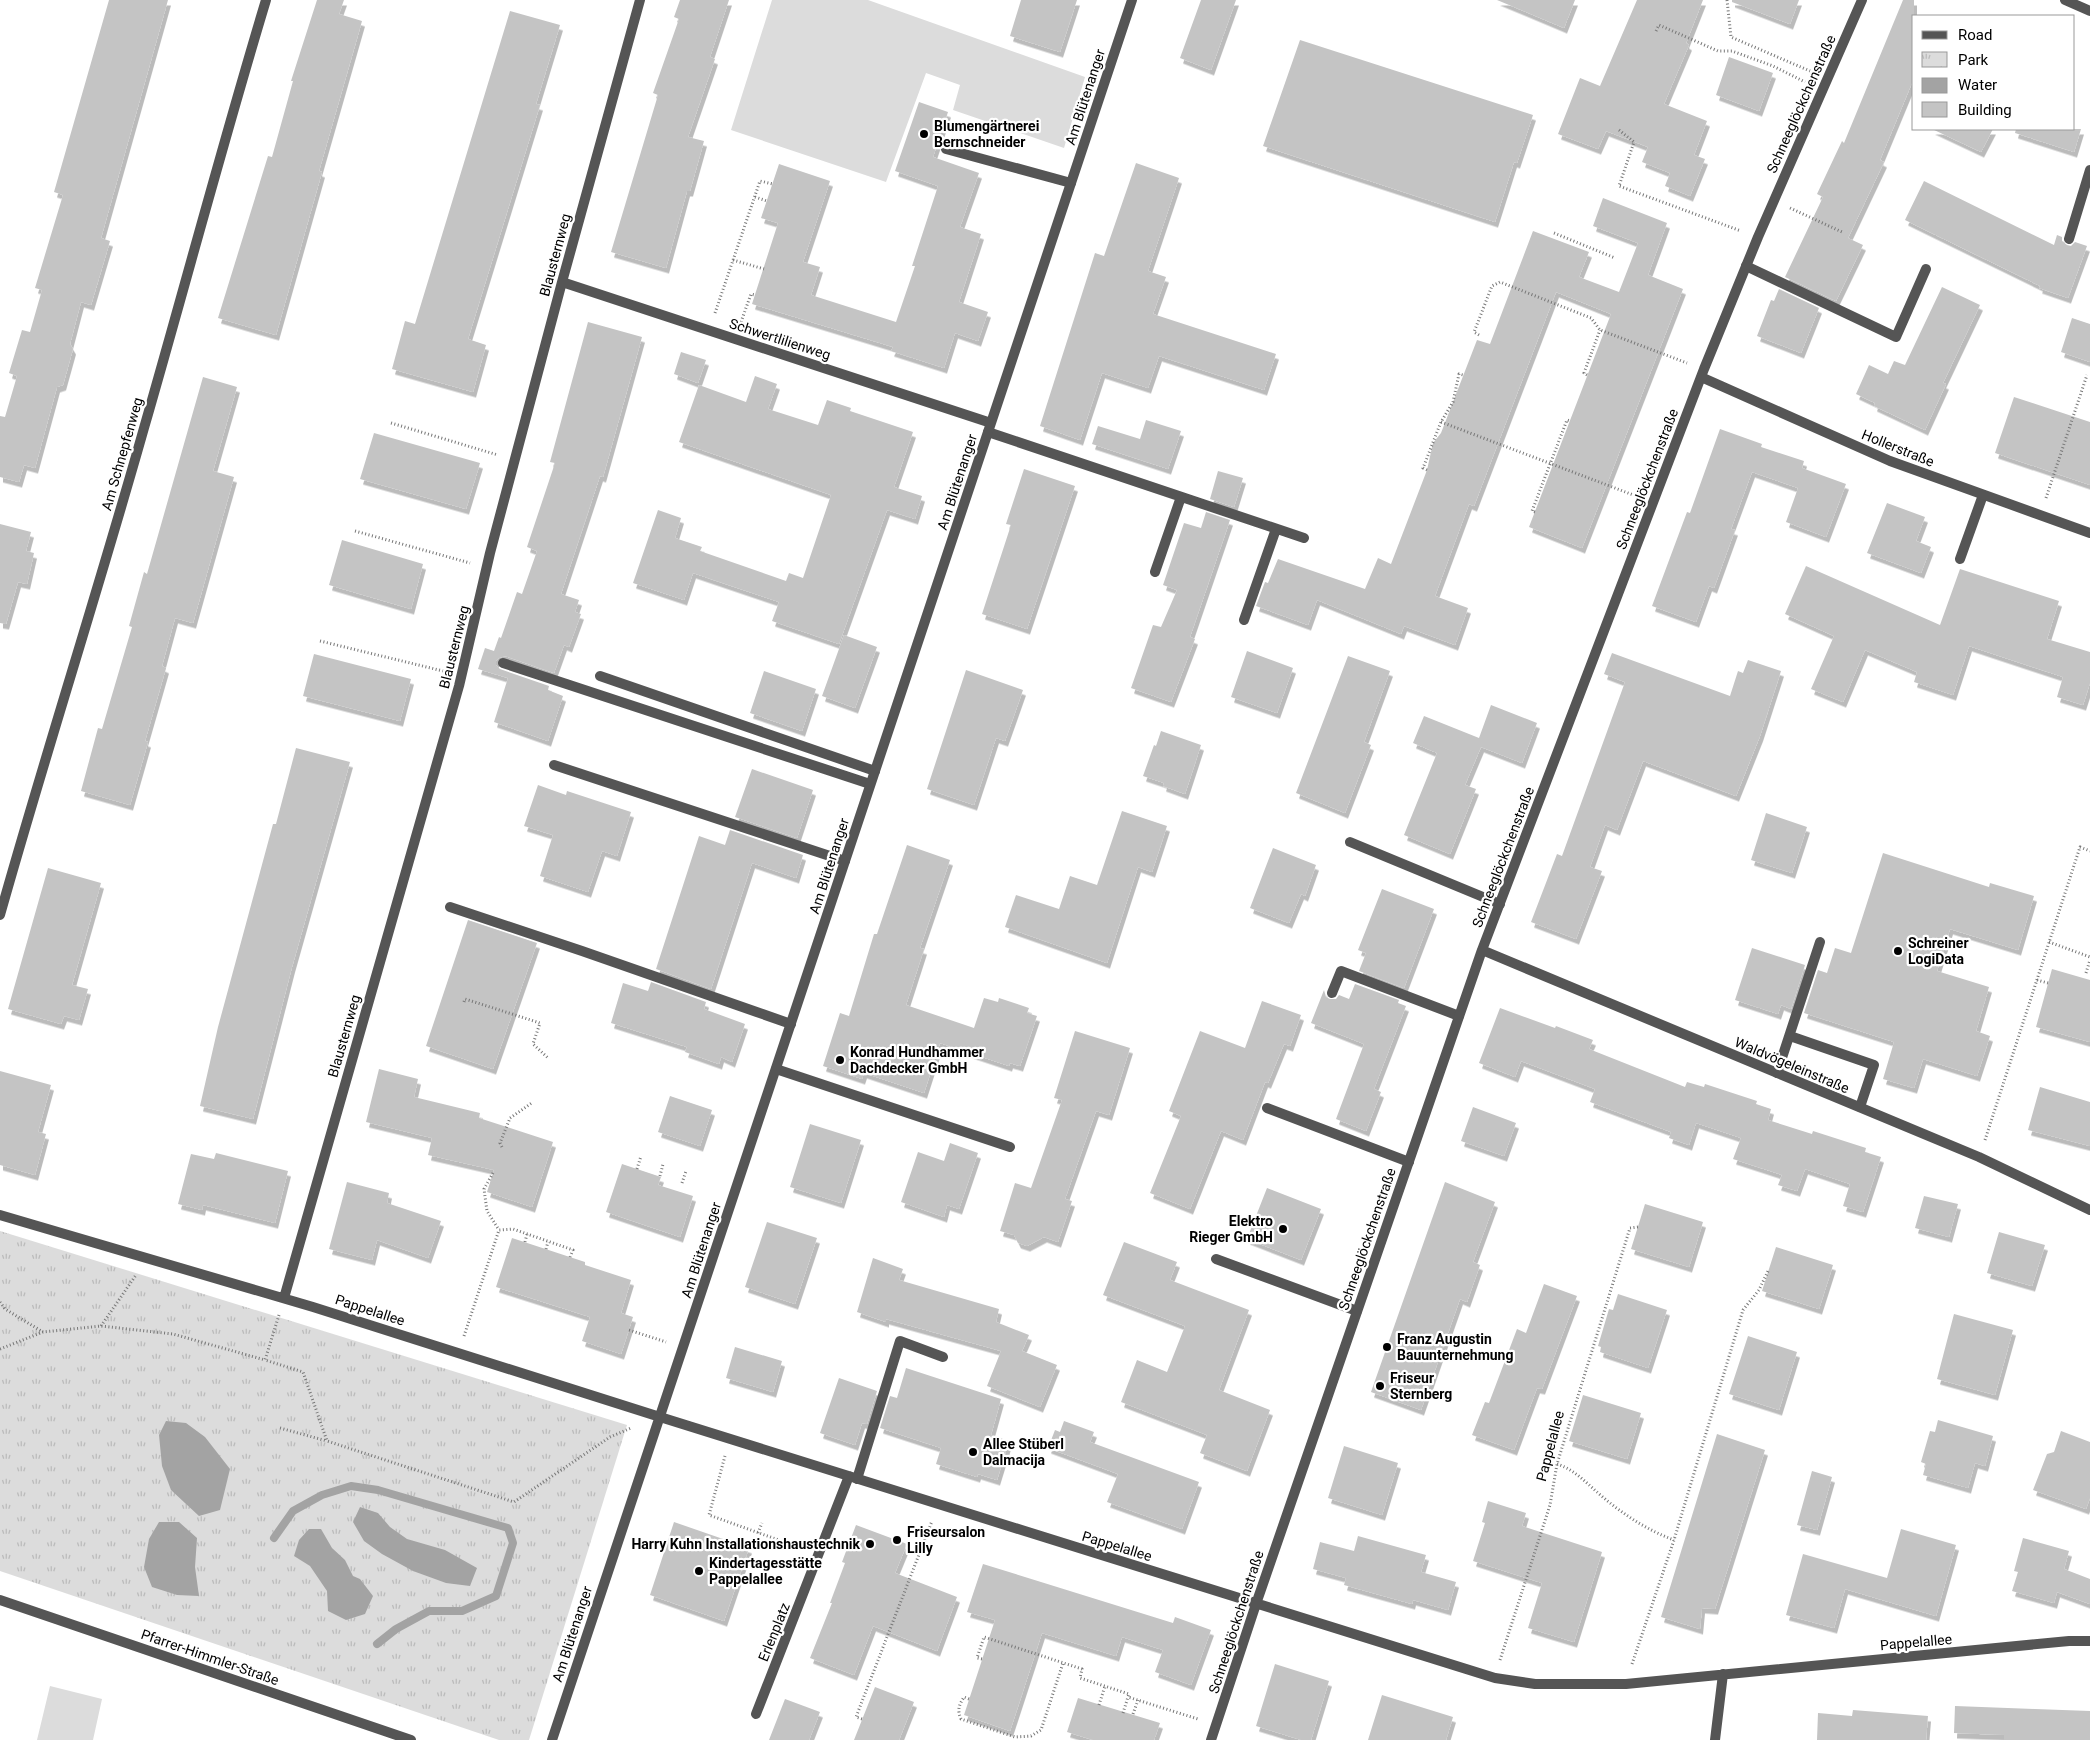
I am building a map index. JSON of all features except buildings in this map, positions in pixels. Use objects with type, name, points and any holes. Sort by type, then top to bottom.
[{"type":"street","name":"Am Schnepfenweg","points":[[0,915],[41,771],[144,430],[223,143],[266,0]]},
{"type":"street","name":"Blausternweg","points":[[284,1298],[462,675],[515,460],[640,0]]},
{"type":"street","name":"Am Blütenanger","points":[[552,1740],[1132,0]]},
{"type":"street","name":"Schneeglöckchenstraße","points":[[1211,1740],[1256,1604],[1482,950],[1703,373],[1758,237],[1862,0]]},
{"type":"street","points":[[2065,0],[2090,11]]},
{"type":"street","points":[[946,150],[1071,183]]},
{"type":"street","points":[[2069,239],[2090,170]]},
{"type":"street","points":[[1746,266],[1896,337],[1926,269]]},
{"type":"street","name":"Schwertlilienweg","points":[[562,282],[735,338],[1182,497],[1304,538]]},
{"type":"street","name":"Hollerstraße","points":[[1703,373],[1890,461],[2090,533]]},
{"type":"street","points":[[1960,559],[1983,495]]},
{"type":"street","points":[[1155,572],[1182,497]]},
{"type":"street","points":[[1244,620],[1276,529]]},
{"type":"street","points":[[503,663],[870,784]]},
{"type":"street","points":[[600,676],[875,771]]},
{"type":"street","points":[[554,765],[845,861]]},
{"type":"street","points":[[1350,842],[1500,904]]},
{"type":"street","points":[[450,907],[582,950],[791,1024]]},
{"type":"street","points":[[1777,1073],[1820,942]]},
{"type":"street","name":"Waldvögeleinstraße","points":[[1482,950],[1979,1157],[2090,1210]]},
{"type":"street","points":[[1332,993],[1341,971],[1459,1016]]},
{"type":"street","points":[[1790,1036],[1874,1065],[1860,1108]]},
{"type":"street","points":[[776,1069],[1010,1146]]},
{"type":"street","points":[[1268,1108],[1409,1162]]},
{"type":"street","name":"Pappelallee","points":[[0,1215],[284,1298],[1495,1678],[1535,1684],[1626,1684],[2069,1641],[2090,1641]]},
{"type":"street","points":[[1216,1259],[1357,1311]]},
{"type":"street","name":"Erlenplatz","points":[[756,1714],[819,1555],[853,1478],[900,1342],[943,1356]]},
{"type":"street","name":"Pfarrer-Himmler-Straße","points":[[0,1600],[411,1740]]},
{"type":"street","points":[[1715,1740],[1723,1674]]},
{"type":"path","points":[[1727,0],[1731,37],[1827,78]]},
{"type":"path","points":[[1656,30],[1659,25],[1718,51],[1732,51],[1773,66],[1822,90]]},
{"type":"path","points":[[1619,130],[1634,142],[1619,186],[1758,237]]},
{"type":"path","points":[[710,330],[760,181],[773,184]]},
{"type":"path","points":[[755,197],[767,201]]},
{"type":"path","points":[[1774,200],[1842,232]]},
{"type":"path","points":[[1554,233],[1615,258]]},
{"type":"path","points":[[733,260],[764,269]]},
{"type":"path","points":[[1479,334],[1474,332],[1492,286],[1500,282],[1591,318],[1600,330],[1703,373]]},
{"type":"path","points":[[735,338],[751,294],[755,295]]},
{"type":"path","points":[[1485,304],[1490,306]]},
{"type":"path","points":[[1587,375],[1584,373],[1596,348],[1600,330]]},
{"type":"path","points":[[1427,470],[1423,468],[1441,422],[1453,402],[1459,374],[1463,375]]},
{"type":"path","points":[[2040,515],[2087,375]]},
{"type":"path","points":[[1535,512],[1532,511],[1550,464],[1561,441],[1567,420],[1570,421]]},
{"type":"path","points":[[1441,422],[1653,502]]},
{"type":"path","points":[[391,423],[515,460]]},
{"type":"path","points":[[355,530],[487,568]]},
{"type":"path","points":[[320,641],[462,675]]},
{"type":"path","points":[[1979,1157],[2080,847],[2090,851]]},
{"type":"path","points":[[2049,942],[2090,958],[2086,973]]},
{"type":"path","points":[[2037,980],[2048,983]]},
{"type":"path","points":[[464,1002],[465,999],[487,1008],[540,1023],[533,1044],[548,1058]]},
{"type":"path","points":[[502,1148],[500,1143],[510,1118],[533,1102]]},
{"type":"path","points":[[636,1169],[641,1156]]},
{"type":"path","points":[[660,1176],[663,1164]]},
{"type":"path","points":[[682,1183],[686,1171]]},
{"type":"path","points":[[493,1173],[484,1190],[487,1211],[499,1230]]},
{"type":"path","name":"Pappelallee","points":[[1495,1678],[1550,1505],[1557,1464],[1630,1228],[1638,1227]]},
{"type":"path","points":[[499,1230],[513,1229],[573,1250],[570,1257]]},
{"type":"path","points":[[458,1353],[499,1230]]},
{"type":"path","points":[[525,1242],[527,1234]]},
{"type":"path","points":[[546,1249],[548,1242]]},
{"type":"path","points":[[100,1326],[147,1258]]},
{"type":"path","points":[[1626,1684],[1674,1540],[1743,1310],[1759,1290],[1768,1269]]},
{"type":"path","points":[[265,1360],[284,1298]]},
{"type":"path","points":[[0,1302],[6,1309],[43,1332]]},
{"type":"path","points":[[0,1349],[43,1332],[100,1326],[173,1334],[303,1372],[327,1441]]},
{"type":"path","points":[[629,1330],[683,1347]]},
{"type":"path","points":[[280,1428],[327,1441],[514,1502],[610,1437],[660,1417]]},
{"type":"path","points":[[730,1439],[709,1515],[819,1555]]},
{"type":"path","points":[[1557,1464],[1570,1468],[1605,1499],[1655,1533],[1674,1540]]},
{"type":"path","points":[[862,1719],[856,1717],[939,1504]]},
{"type":"path","points":[[758,1533],[762,1522]]},
{"type":"path","points":[[982,1660],[977,1658],[984,1637],[1082,1669],[1080,1678],[1129,1694],[1123,1713]]},
{"type":"path","points":[[969,1699],[964,1697],[959,1705],[958,1712],[961,1719],[1015,1738],[1031,1736],[1042,1730],[1063,1663]]},
{"type":"path","points":[[1099,1705],[1105,1686]]},
{"type":"path","points":[[1128,1698],[1216,1725]]},
{"type":"path","points":[[1133,1714],[1138,1700]]},
{"type":"green space","points":[[772,0],[868,0],[1085,77],[1064,148],[953,110],[960,85],[926,73],[886,182],[731,130]]},
{"type":"green space","points":[[0,1231],[627,1425],[529,1740],[499,1740],[0,1571]]},
{"type":"green space","points":[[50,1686],[102,1699],[93,1740],[37,1740]]},
{"type":"water","points":[[166,1421],[186,1423],[205,1437],[230,1469],[220,1510],[199,1516],[171,1490],[162,1466],[159,1435]]},
{"type":"water","points":[[360,1507],[378,1513],[390,1527],[407,1539],[445,1550],[477,1568],[470,1586],[446,1583],[413,1571],[382,1554],[364,1541],[353,1522]]},
{"type":"water","points":[[159,1522],[179,1522],[197,1538],[195,1567],[199,1596],[177,1595],[152,1587],[144,1567],[149,1539]]},
{"type":"water","points":[[309,1529],[321,1529],[332,1548],[345,1560],[353,1576],[360,1579],[373,1596],[365,1614],[346,1620],[328,1611],[327,1591],[310,1566],[294,1556],[299,1540]]},
{"type":"waterway","points":[[274,1538],[293,1511],[322,1495],[351,1486],[378,1490],[508,1528],[513,1543],[496,1596],[462,1611],[429,1611],[396,1629],[377,1644]]},
{"type":"place","name":"Blumengärtnerei Bernschneider","points":[[924,134]]},
{"type":"place","name":"Schreiner LogiData","points":[[1898,951]]},
{"type":"place","name":"Konrad Hundhammer Dachdecker GmbH","points":[[840,1060]]},
{"type":"place","name":"Elektro Rieger GmbH","points":[[1283,1229]]},
{"type":"place","name":"Franz Augustin Bauunternehmung","points":[[1387,1347]]},
{"type":"place","name":"Friseur Sternberg","points":[[1380,1386]]},
{"type":"place","name":"Allee Stüberl Dalmacija","points":[[973,1452]]},
{"type":"place","name":"Friseursalon Lilly","points":[[897,1540]]},
{"type":"place","name":"Harry Kuhn Installationshaustechnik","points":[[870,1544]]},
{"type":"place","name":"Kindertagesstätte Pappelallee","points":[[699,1571]]}]
